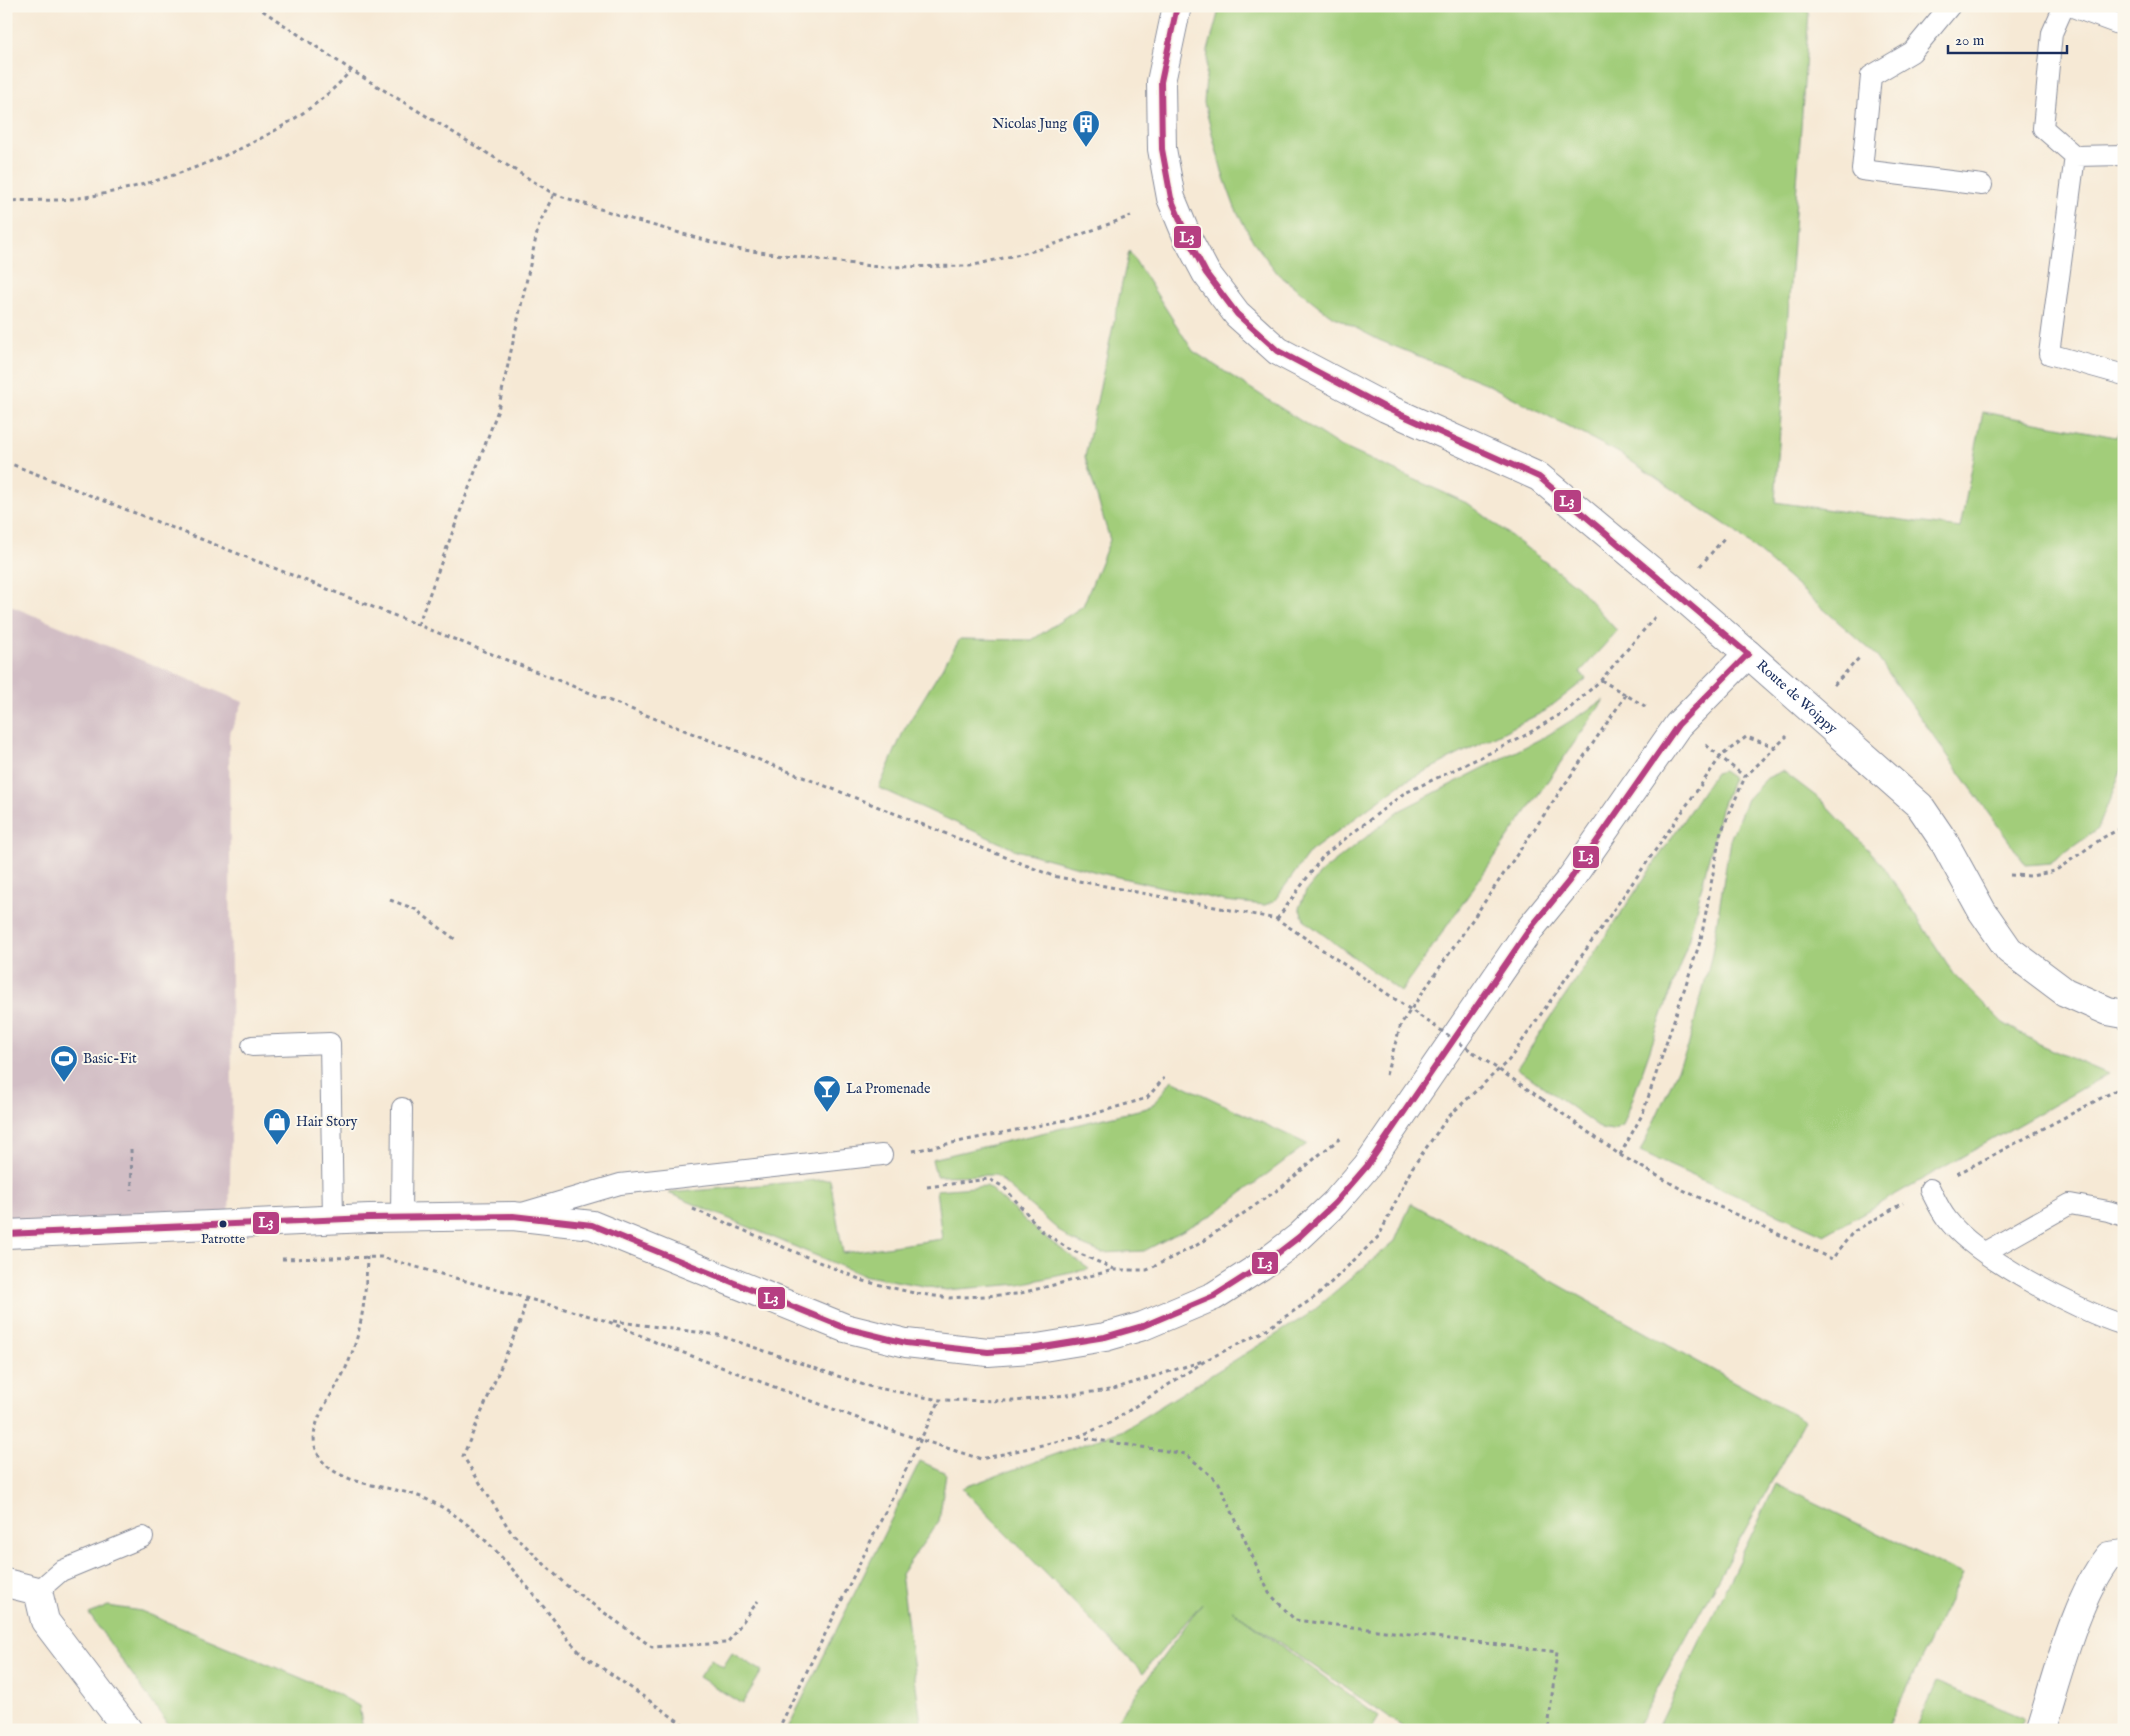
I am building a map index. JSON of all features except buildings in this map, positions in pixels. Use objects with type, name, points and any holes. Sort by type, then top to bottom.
[{"type":"main road","points":[[1177,6],[1161,82],[1162,149],[1171,198],[1188,240],[1206,273],[1237,314],[1278,351],[1386,408],[1540,477],[1678,592],[1748,654]]},
{"type":"main road","name":"Route de Woippy","points":[[6,1234],[333,1219],[513,1216],[592,1225],[846,1328],[906,1344],[988,1352],[1032,1349],[1105,1338],[1179,1312],[1214,1296],[1261,1266],[1299,1237],[1335,1203],[1367,1166],[1529,930],[1569,882],[1678,725],[1748,654],[1920,806],[1944,840],[1982,910],[2010,950],[2065,992],[2108,1011],[2124,1014]]},
{"type":"main road","points":[[2040,1730],[2081,1607],[2096,1573],[2109,1556],[2124,1554]]},
{"type":"main road","points":[[6,1583],[38,1591],[45,1621],[128,1730]]},
{"type":"lane","points":[[1950,6],[1912,52],[1871,76],[1862,170],[1982,185]]},
{"type":"lane","points":[[2064,6],[2052,34],[2043,128],[2075,156],[2124,155]]},
{"type":"lane","points":[[2070,6],[2124,26]]},
{"type":"lane","points":[[2075,156],[2050,354],[2124,375]]},
{"type":"lane","points":[[252,1046],[330,1043],[333,1219]]},
{"type":"lane","points":[[401,1217],[402,1108]]},
{"type":"lane","points":[[513,1216],[620,1184],[882,1156]]},
{"type":"lane","points":[[1930,1189],[1947,1219],[1964,1236],[2009,1269],[2105,1319],[2124,1325]]},
{"type":"lane","points":[[1985,1252],[2070,1204],[2124,1216]]},
{"type":"lane","points":[[38,1591],[62,1571],[143,1537]]},
{"type":"path","points":[[256,6],[351,70],[554,194],[634,220],[736,248],[878,267],[970,266],[1041,249],[1130,216]]},
{"type":"path","points":[[6,201],[71,199],[168,179],[278,130],[336,88],[351,70]]},
{"type":"path","points":[[418,624],[498,410],[539,224],[554,194]]},
{"type":"path","points":[[6,462],[1053,876],[1277,919],[1542,1099],[1620,1155],[1683,1190],[1832,1259],[1853,1232],[2124,1086]]},
{"type":"path","points":[[1277,919],[1323,856],[1403,794],[1519,739],[1569,709],[1601,680],[1650,709]]},
{"type":"path","points":[[1385,1076],[1401,1024],[1626,695]]},
{"type":"path","points":[[278,1259],[381,1257],[526,1298],[607,1321],[688,1354],[881,1427],[981,1458],[1077,1437],[1108,1424],[1208,1359],[1259,1334],[1318,1295],[1379,1236],[1412,1168],[1448,1117],[1509,1060],[1721,756],[1746,737],[1776,747]]},
{"type":"path","points":[[1620,1155],[1643,1113],[1701,939],[1720,835],[1745,776],[1698,740]]},
{"type":"path","points":[[2010,875],[2032,876],[2056,871],[2104,837],[2124,827]]},
{"type":"path","points":[[390,900],[415,909],[456,940]]},
{"type":"path","points":[[882,1156],[1090,1115],[1147,1098],[1164,1078]]},
{"type":"path","points":[[692,1208],[864,1281],[914,1293],[949,1298],[1017,1294],[1114,1270],[1147,1270],[1197,1245],[1282,1188],[1320,1154],[1348,1133]]},
{"type":"path","points":[[131,1149],[132,1190]]},
{"type":"path","points":[[928,1187],[989,1179],[1004,1186],[1042,1231],[1067,1248],[1114,1270]]},
{"type":"path","points":[[369,1218],[367,1288],[362,1320],[352,1354],[316,1428],[315,1446],[319,1456],[326,1467],[340,1476],[420,1496],[435,1503],[462,1522],[498,1551],[580,1652],[691,1730]]},
{"type":"path","points":[[526,1298],[522,1316],[463,1456],[511,1532],[566,1584],[652,1648],[728,1644],[758,1601]]},
{"type":"path","points":[[778,1730],[940,1400]]},
{"type":"path","points":[[1077,1437],[1186,1454],[1219,1483],[1269,1593],[1295,1620],[1558,1652],[1548,1730]]},
{"type":"shaded area","points":[[6,604],[243,702],[229,735],[232,1100],[229,1216],[6,1234]]},
{"type":"green space","points":[[1220,6],[1771,6],[1809,11],[1775,502],[1960,528],[1983,412],[2116,437],[2124,422],[2124,763],[2098,829],[2050,863],[2026,865],[1875,654],[1732,529],[1619,453],[1487,384],[1379,340],[1329,314],[1278,274],[1253,241],[1235,208],[1223,175],[1204,103],[1208,51]]},
{"type":"green space","points":[[1129,251],[1193,351],[1338,445],[1469,504],[1578,587],[1617,631],[1580,672],[1586,679],[1545,711],[1402,783],[1310,852],[1274,901],[1265,905],[1225,901],[1100,873],[1016,850],[879,788],[904,730],[960,639],[1032,640],[1083,606],[1110,540],[1085,457]]},
{"type":"green space","points":[[1604,700],[1401,992],[1305,921],[1299,908],[1306,891],[1321,873],[1399,811],[1548,735]]},
{"type":"green space","points":[[1723,771],[1733,778],[1721,809],[1688,942],[1623,1126],[1612,1131],[1602,1129],[1517,1068],[1715,773]]},
{"type":"green space","points":[[1783,771],[1822,801],[1882,864],[1954,974],[2003,1023],[2043,1046],[2108,1074],[1824,1235],[1640,1152],[1688,1047],[1712,954],[1730,840],[1747,799],[1767,778]]},
{"type":"green space","points":[[1172,1080],[1307,1144],[1214,1214],[1144,1251],[1102,1253],[1070,1240],[995,1175],[936,1176],[932,1159],[1151,1107]]},
{"type":"green space","points":[[830,1179],[843,1253],[942,1239],[936,1190],[987,1186],[1038,1232],[1089,1269],[1020,1284],[946,1290],[862,1275],[668,1193]]},
{"type":"green space","points":[[1411,1203],[1805,1421],[1635,1730],[1407,1730],[1232,1610],[1379,1717],[1371,1730],[1110,1730],[1202,1603],[1143,1673],[962,1488],[1121,1431],[1306,1316],[1395,1241]]},
{"type":"green space","points":[[920,1461],[946,1473],[939,1521],[901,1574],[922,1730],[787,1730]]},
{"type":"green space","points":[[1776,1484],[1962,1574],[1886,1730],[1657,1730]]},
{"type":"green space","points":[[108,1606],[141,1611],[332,1691],[359,1706],[363,1730],[172,1730],[89,1614]]},
{"type":"green space","points":[[732,1653],[762,1671],[742,1704],[699,1677],[711,1659],[723,1667]]},
{"type":"green space","points":[[1937,1682],[2023,1718],[2018,1730],[1916,1730]]},
{"type":"transit line","name":"L3","points":[[1177,6],[1161,82],[1162,149],[1171,198],[1188,239],[1206,273],[1237,314],[1278,351],[1386,408],[1539,477],[1748,654]]},
{"type":"transit line","name":"L3","points":[[6,1234],[369,1218],[513,1216],[592,1225],[845,1328],[906,1343],[988,1352],[1031,1349],[1105,1337],[1143,1326],[1214,1296],[1261,1266],[1299,1237],[1335,1203],[1367,1166],[1529,930],[1569,881],[1678,725],[1748,654]]},
{"type":"place","name":"Nicolas Jung","points":[[1086,148]]},
{"type":"place","name":"Basic-Fit","points":[[64,1083]]},
{"type":"place","name":"La Promenade","points":[[827,1113]]},
{"type":"place","name":"Hair Story","points":[[277,1146]]},
{"type":"place","name":"Patrotte","points":[[223,1224]]}]
